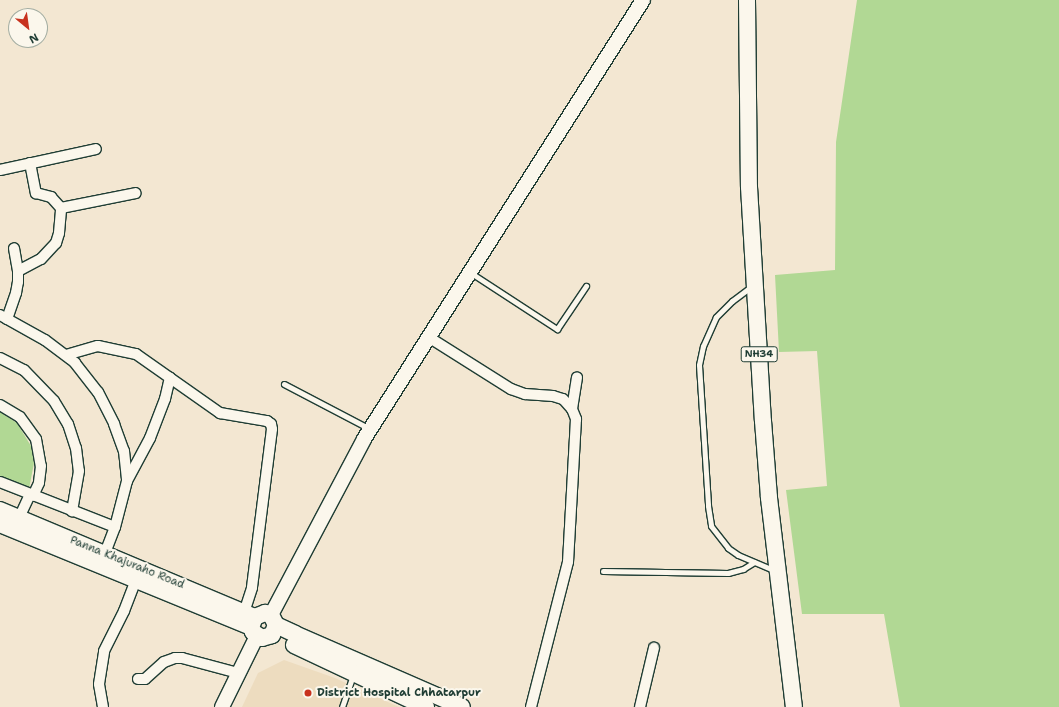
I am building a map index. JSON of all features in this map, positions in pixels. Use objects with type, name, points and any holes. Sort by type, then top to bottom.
[{"type":"main road","points":[[222,707],[261,624],[370,430],[430,338],[643,0]]},
{"type":"main road","name":"NH34","points":[[747,0],[750,187],[769,498],[794,707]]},
{"type":"main road","name":"Panna Khajuraho Road","points":[[0,510],[104,555],[138,575]]},
{"type":"main road","name":"Panna Khajuraho Road","points":[[0,524],[138,575],[372,669],[462,707]]},
{"type":"main road","name":"Panna Khajuraho Road","points":[[261,624],[353,674],[426,707]]},
{"type":"street","points":[[0,170],[96,149]]},
{"type":"street","points":[[18,271],[41,259],[56,243],[59,232],[61,208],[51,197],[36,193],[30,163]]},
{"type":"street","points":[[61,208],[136,193]]},
{"type":"street","points":[[14,248],[18,271],[16,293],[3,317],[45,340],[66,355],[90,382],[105,404],[124,451],[127,481]]},
{"type":"street","points":[[430,338],[512,389],[525,394],[552,396],[563,399],[572,409],[576,418],[568,562],[531,707]]},
{"type":"street","points":[[66,355],[98,346],[136,354],[220,413],[267,421],[271,424],[272,429],[252,588],[261,624]]},
{"type":"street","points":[[0,358],[24,370],[54,401],[68,424],[76,448],[79,471],[72,511]]},
{"type":"street","points":[[572,409],[577,377]]},
{"type":"street","points":[[104,555],[115,527],[127,481],[150,438],[165,399],[170,378]]},
{"type":"street","points":[[0,405],[20,417],[32,431],[37,443],[41,466],[39,483],[19,518]]},
{"type":"street","points":[[0,482],[115,527]]},
{"type":"street","points":[[103,707],[99,684],[104,651],[124,611],[138,575]]},
{"type":"street","points":[[640,707],[654,648]]},
{"type":"street","points":[[138,679],[145,679],[164,662],[175,658],[182,658],[238,673]]},
{"type":"lane","points":[[471,273],[557,329],[586,286]]},
{"type":"lane","points":[[755,284],[732,301],[716,317],[703,346],[699,365],[711,526],[728,548],[754,562],[778,572]]},
{"type":"lane","points":[[284,384],[370,430]]},
{"type":"lane","points":[[603,571],[728,573],[743,569],[754,562]]},
{"type":"lane","points":[[342,707],[353,674]]},
{"type":"shaded area","name":"District Hospital Chhatarpur","points":[[284,660],[335,678],[399,707],[242,707],[258,673]]},
{"type":"green space","points":[[857,0],[1059,0],[1059,707],[900,707],[884,614],[802,614],[786,490],[827,486],[817,351],[779,352],[775,275],[835,270],[836,142]]},
{"type":"green space","points":[[0,412],[17,423],[31,446],[34,463],[29,489],[0,477]]},
{"type":"place","name":"District Hospital Chhatarpur","points":[[308,693]]}]
